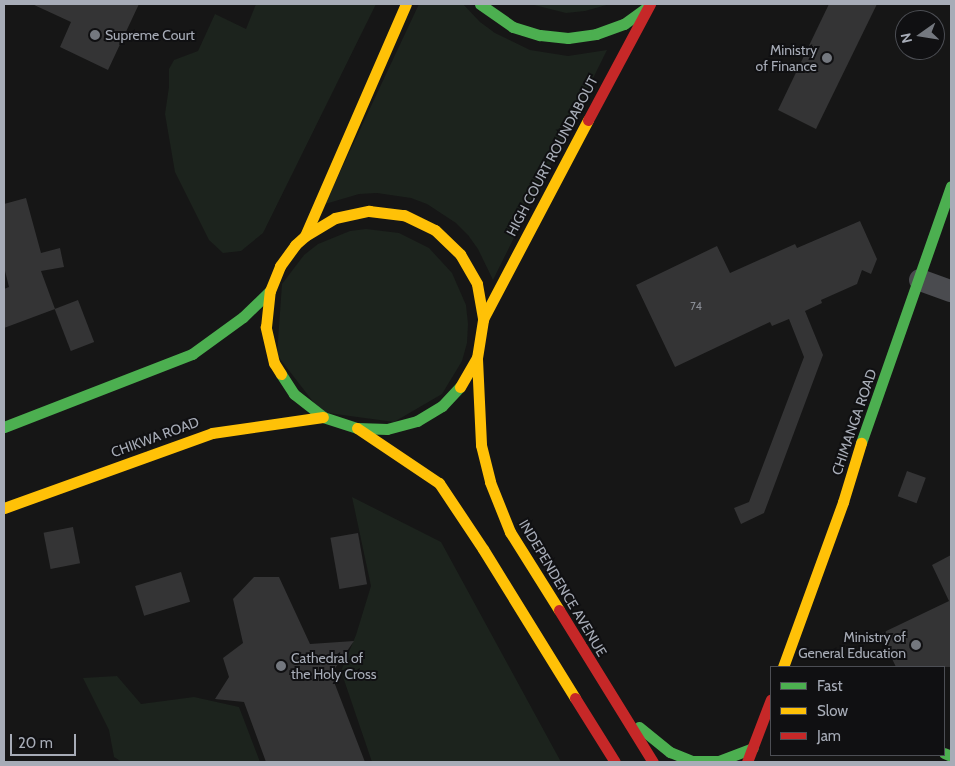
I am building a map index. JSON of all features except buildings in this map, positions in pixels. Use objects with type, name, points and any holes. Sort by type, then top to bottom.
[{"type":"main road","name":"HIGH COURT ROUNDABOUT","points":[[305,236],[335,218],[369,211],[404,215],[435,230],[460,254],[477,284],[483,318],[477,358],[463,384],[442,406],[416,421],[387,429],[357,428],[323,417],[294,394],[274,363],[266,327],[270,291],[280,266],[305,236],[406,4]]},
{"type":"main road","name":"HIGH COURT ROUNDABOUT","points":[[480,4],[512,27],[540,35],[568,38],[596,34],[624,24],[648,6]]},
{"type":"main road","name":"HIGH COURT ROUNDABOUT","points":[[483,318],[648,6]]},
{"type":"main road","name":"CHIMANGA ROAD","points":[[783,666],[920,280],[951,186]]},
{"type":"main road","points":[[4,426],[192,354],[243,317],[270,291]]},
{"type":"main road","name":"INDEPENDENCE AVENUE","points":[[477,358],[478,414],[481,445],[490,482],[510,532],[653,762]]},
{"type":"main road","name":"CHIKWA ROAD","points":[[4,508],[212,433],[323,417]]},
{"type":"main road","points":[[357,428],[439,483],[483,548],[615,762]]},
{"type":"main road","points":[[747,762],[770,702]]},
{"type":"main road","points":[[624,716],[670,752],[692,761],[719,761],[753,748]]},
{"type":"street","points":[[920,280],[951,291]]},
{"type":"shaded area","points":[[256,4],[376,4],[263,233],[241,251],[223,253],[209,240],[175,172],[165,114],[169,87],[169,69],[174,60],[198,51],[215,14],[246,29]]},
{"type":"shaded area","points":[[419,4],[463,4],[480,22],[495,33],[530,50],[568,56],[607,50],[493,280],[478,249],[468,235],[456,223],[427,204],[411,198],[377,193],[359,194],[325,204]]},
{"type":"shaded area","points":[[530,4],[610,4],[585,11],[566,13]]},
{"type":"shaded area","points":[[366,229],[399,233],[429,248],[452,273],[466,305],[467,343],[462,361],[442,394],[394,422],[321,412],[277,355],[282,284],[304,255],[318,244],[350,231]]},
{"type":"shaded area","points":[[352,497],[441,542],[561,762],[372,762],[341,671],[356,635],[371,586]]},
{"type":"shaded area","points":[[117,676],[141,704],[194,697],[239,707],[260,762],[122,762],[114,757],[109,730],[83,678]]},
{"type":"traffic: fast","points":[[480,4],[513,27],[540,35],[568,38],[596,34],[624,24],[645,9]]},
{"type":"traffic: fast","points":[[861,443],[951,186]]},
{"type":"traffic: fast","points":[[4,427],[192,354],[243,317],[270,291]]},
{"type":"traffic: fast","points":[[281,374],[294,394],[323,417],[357,428],[387,429],[417,421],[442,406],[460,387]]},
{"type":"traffic: fast","points":[[639,727],[670,752],[692,761],[719,761],[753,748]]},
{"type":"traffic: fast","points":[[945,753],[951,756]]},
{"type":"traffic: slow","points":[[305,236],[406,4]]},
{"type":"traffic: slow","points":[[460,387],[477,358],[483,319],[588,120]]},
{"type":"traffic: slow","points":[[281,374],[274,363],[266,327],[270,291],[280,266],[295,245],[305,236],[335,218],[369,211],[404,215],[435,230],[460,254],[477,284],[483,319]]},
{"type":"traffic: slow","points":[[477,359],[481,445],[490,482],[510,532],[559,610]]},
{"type":"traffic: slow","points":[[4,508],[212,433],[323,417]]},
{"type":"traffic: slow","points":[[357,428],[439,483],[483,549],[575,698]]},
{"type":"traffic: slow","points":[[783,666],[843,502],[861,443]]},
{"type":"traffic: jam","points":[[588,120],[650,4]]},
{"type":"traffic: jam","points":[[559,610],[653,762]]},
{"type":"traffic: jam","points":[[575,698],[615,762]]},
{"type":"traffic: jam","points":[[747,762],[770,702]]},
{"type":"place","name":"Supreme Court","points":[[95,35]]},
{"type":"place","name":"Ministry of Finance","points":[[827,58]]},
{"type":"place","name":"Ministry of General Education","points":[[916,645]]},
{"type":"place","name":"Cathedral of the Holy Cross","points":[[281,666]]}]
